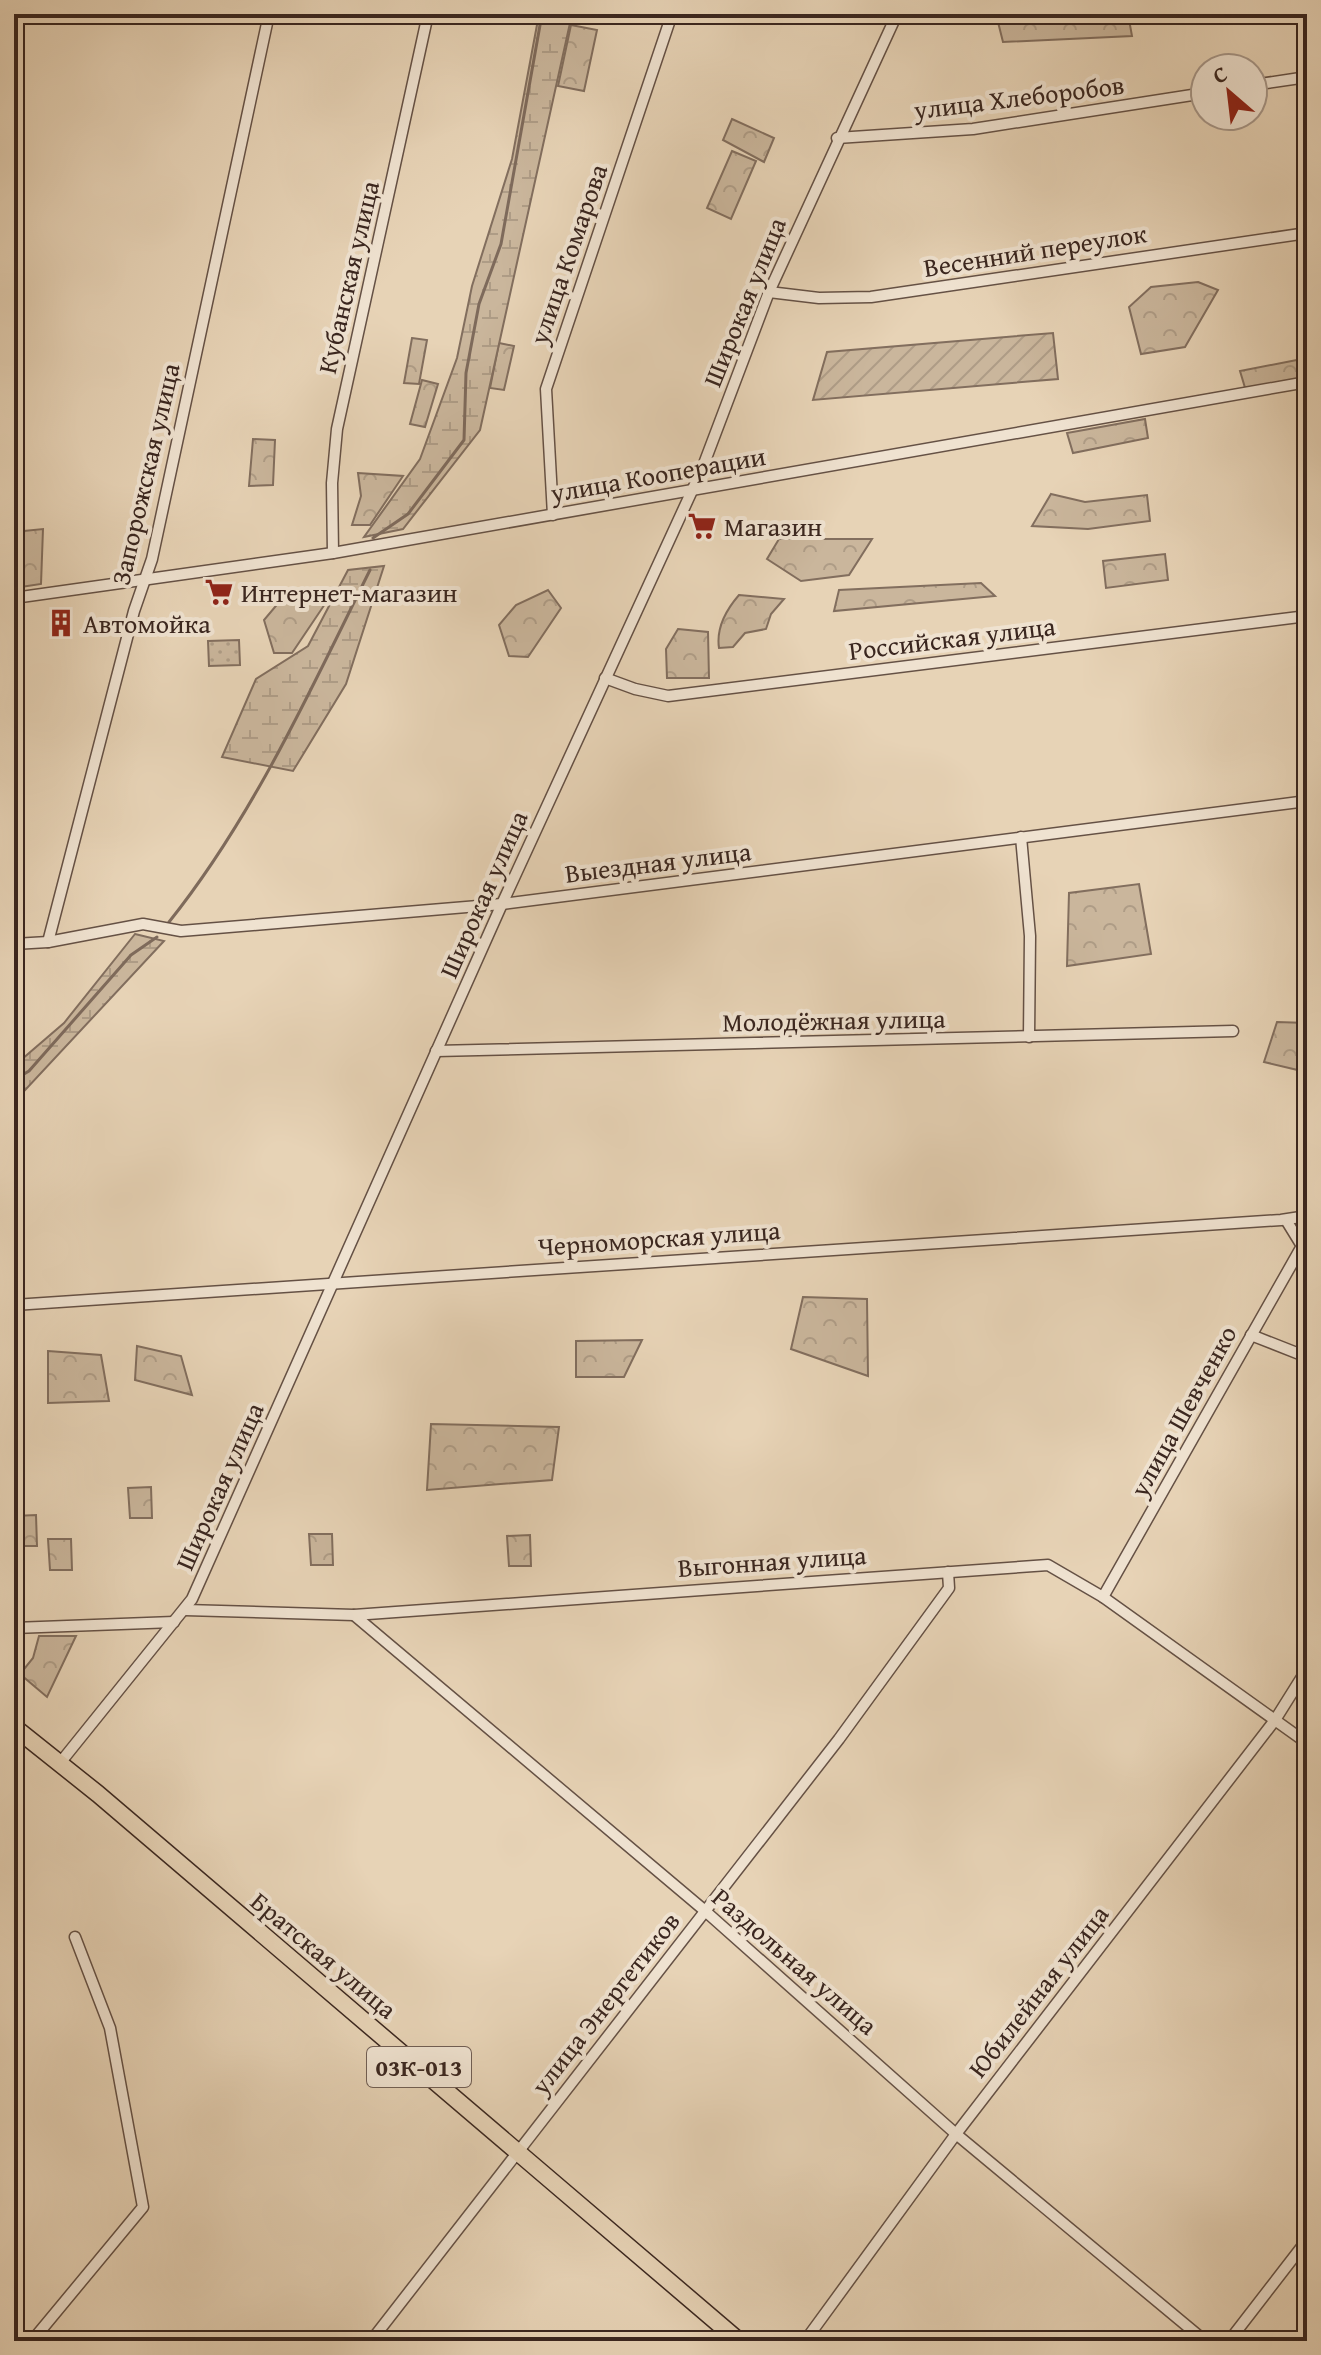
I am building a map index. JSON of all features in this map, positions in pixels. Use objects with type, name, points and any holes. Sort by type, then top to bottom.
[{"type":"main road","name":"03К-013","points":[[14,1727],[60,1763]]},
{"type":"main road","name":"Братская улица","points":[[60,1763],[739,2341]]},
{"type":"street","name":"Запорожская улица","points":[[48,942],[144,579],[152,559],[269,14]]},
{"type":"street","name":"Кубанская улица","points":[[333,553],[332,483],[337,429],[428,14]]},
{"type":"street","name":"улица Комарова","points":[[553,515],[546,389],[672,14]]},
{"type":"street","name":"Широкая улица","points":[[60,1763],[185,1610],[691,491],[769,292],[837,138],[897,14]]},
{"type":"street","points":[[1269,83],[1307,77]]},
{"type":"street","name":"улица Хлеборобов","points":[[837,138],[973,129],[1189,95]]},
{"type":"street","name":"Весенний переулок","points":[[769,292],[819,298],[871,297],[1307,233]]},
{"type":"street","name":"улица Кооперации","points":[[14,598],[333,553],[1307,382]]},
{"type":"street","name":"Российская улица","points":[[605,678],[668,696],[1307,616]]},
{"type":"street","name":"Выездная улица","points":[[14,944],[48,942],[143,924],[181,931],[502,904],[1307,801]]},
{"type":"street","points":[[1021,837],[1030,936],[1029,1037]]},
{"type":"street","name":"Молодёжная улица","points":[[436,1051],[1233,1031]]},
{"type":"street","name":"Черноморская улица","points":[[14,1305],[336,1281],[1286,1220],[1307,1216]]},
{"type":"street","points":[[1286,1220],[1302,1246]]},
{"type":"street","name":"улица Шевченко","points":[[1103,1597],[1302,1246],[1307,1229]]},
{"type":"street","points":[[1251,1335],[1307,1357]]},
{"type":"street","name":"Выгонная улица","points":[[185,1610],[354,1615],[1048,1565],[1103,1597],[1307,1743]]},
{"type":"street","name":"улица Энергетиков","points":[[371,2341],[839,1739],[949,1588],[948,1572]]},
{"type":"street","name":"Раздольная улица","points":[[354,1615],[704,1910],[956,2134],[1205,2341]]},
{"type":"street","points":[[14,1628],[174,1622]]},
{"type":"street","name":"Юбилейная улица","points":[[805,2341],[956,2134],[1275,1720],[1307,1669]]},
{"type":"street","points":[[32,2341],[143,2207],[110,2028],[75,1937]]},
{"type":"street","points":[[1229,2341],[1307,2240]]},
{"type":"green space","points":[[539,14],[572,14],[480,430],[403,529],[364,537],[420,459],[457,358],[472,286],[512,159]]},
{"type":"green space","points":[[1048,14],[1128,14],[1132,36],[1003,42],[998,22]]},
{"type":"green space","points":[[571,25],[597,30],[584,91],[558,86]]},
{"type":"green space","points":[[732,119],[774,138],[764,162],[723,140]]},
{"type":"green space","points":[[732,151],[756,161],[731,219],[707,208]]},
{"type":"green space","points":[[1198,282],[1218,290],[1185,347],[1141,354],[1129,307],[1151,287]]},
{"type":"green space","points":[[1053,333],[1058,379],[813,400],[827,352]]},
{"type":"green space","points":[[412,338],[427,340],[419,384],[404,383]]},
{"type":"green space","points":[[499,343],[514,346],[504,390],[490,388]]},
{"type":"green space","points":[[1307,358],[1307,378],[1246,391],[1240,371]]},
{"type":"green space","points":[[422,380],[438,384],[425,427],[410,424]]},
{"type":"green space","points":[[1145,419],[1148,438],[1073,453],[1067,433]]},
{"type":"green space","points":[[253,439],[275,440],[273,485],[249,486]]},
{"type":"green space","points":[[358,473],[403,476],[370,525],[352,525],[361,496]]},
{"type":"green space","points":[[1051,494],[1085,502],[1147,495],[1150,521],[1088,529],[1032,526]]},
{"type":"green space","points":[[43,529],[41,584],[14,588],[14,532]]},
{"type":"green space","points":[[779,539],[872,539],[849,575],[801,581],[767,559]]},
{"type":"green space","points":[[1165,554],[1168,580],[1106,588],[1103,561]]},
{"type":"green space","points":[[384,566],[346,684],[293,771],[222,757],[256,679],[308,646],[348,570]]},
{"type":"green space","points":[[981,583],[995,596],[834,611],[839,590]]},
{"type":"green space","points":[[548,590],[561,608],[528,657],[509,656],[499,625],[516,605]]},
{"type":"green space","points":[[739,595],[784,599],[771,614],[766,629],[745,633],[733,647],[719,648],[723,620]]},
{"type":"green space","points":[[280,601],[325,604],[292,653],[274,653],[264,620]]},
{"type":"green space","points":[[678,629],[708,632],[709,678],[667,678],[666,649]]},
{"type":"green space","points":[[239,640],[240,665],[209,666],[208,641]]},
{"type":"green space","points":[[1139,884],[1151,954],[1067,966],[1069,893]]},
{"type":"green space","points":[[135,934],[164,941],[14,1102],[14,1066],[64,1023]]},
{"type":"green space","points":[[1277,1022],[1307,1023],[1307,1063],[1302,1071],[1264,1062]]},
{"type":"green space","points":[[803,1297],[867,1299],[868,1376],[791,1349]]},
{"type":"green space","points":[[642,1340],[624,1377],[576,1377],[576,1341]]},
{"type":"green space","points":[[137,1346],[181,1356],[192,1395],[135,1380]]},
{"type":"green space","points":[[48,1351],[101,1355],[109,1401],[48,1403]]},
{"type":"green space","points":[[431,1424],[559,1427],[552,1480],[427,1490]]},
{"type":"green space","points":[[151,1487],[152,1518],[130,1518],[128,1488]]},
{"type":"green space","points":[[36,1515],[37,1546],[15,1546],[14,1516]]},
{"type":"green space","points":[[309,1534],[332,1534],[333,1565],[311,1565]]},
{"type":"green space","points":[[530,1535],[531,1566],[509,1566],[507,1536]]},
{"type":"green space","points":[[48,1539],[71,1539],[72,1570],[50,1570]]},
{"type":"green space","points":[[39,1636],[76,1636],[47,1697],[20,1674],[33,1658]]},
{"type":"waterway","points":[[373,538],[408,514],[464,440],[466,373],[479,304],[501,244],[542,14]]},
{"type":"waterway","points":[[169,922],[199,882],[254,796],[370,570]]},
{"type":"waterway","points":[[14,1080],[29,1071],[131,955],[157,937]]},
{"type":"place","name":"Магазин","points":[[702,526]]},
{"type":"place","name":"Интернет-магазин","points":[[219,592]]},
{"type":"place","name":"Автомойка","points":[[61,623]]}]
